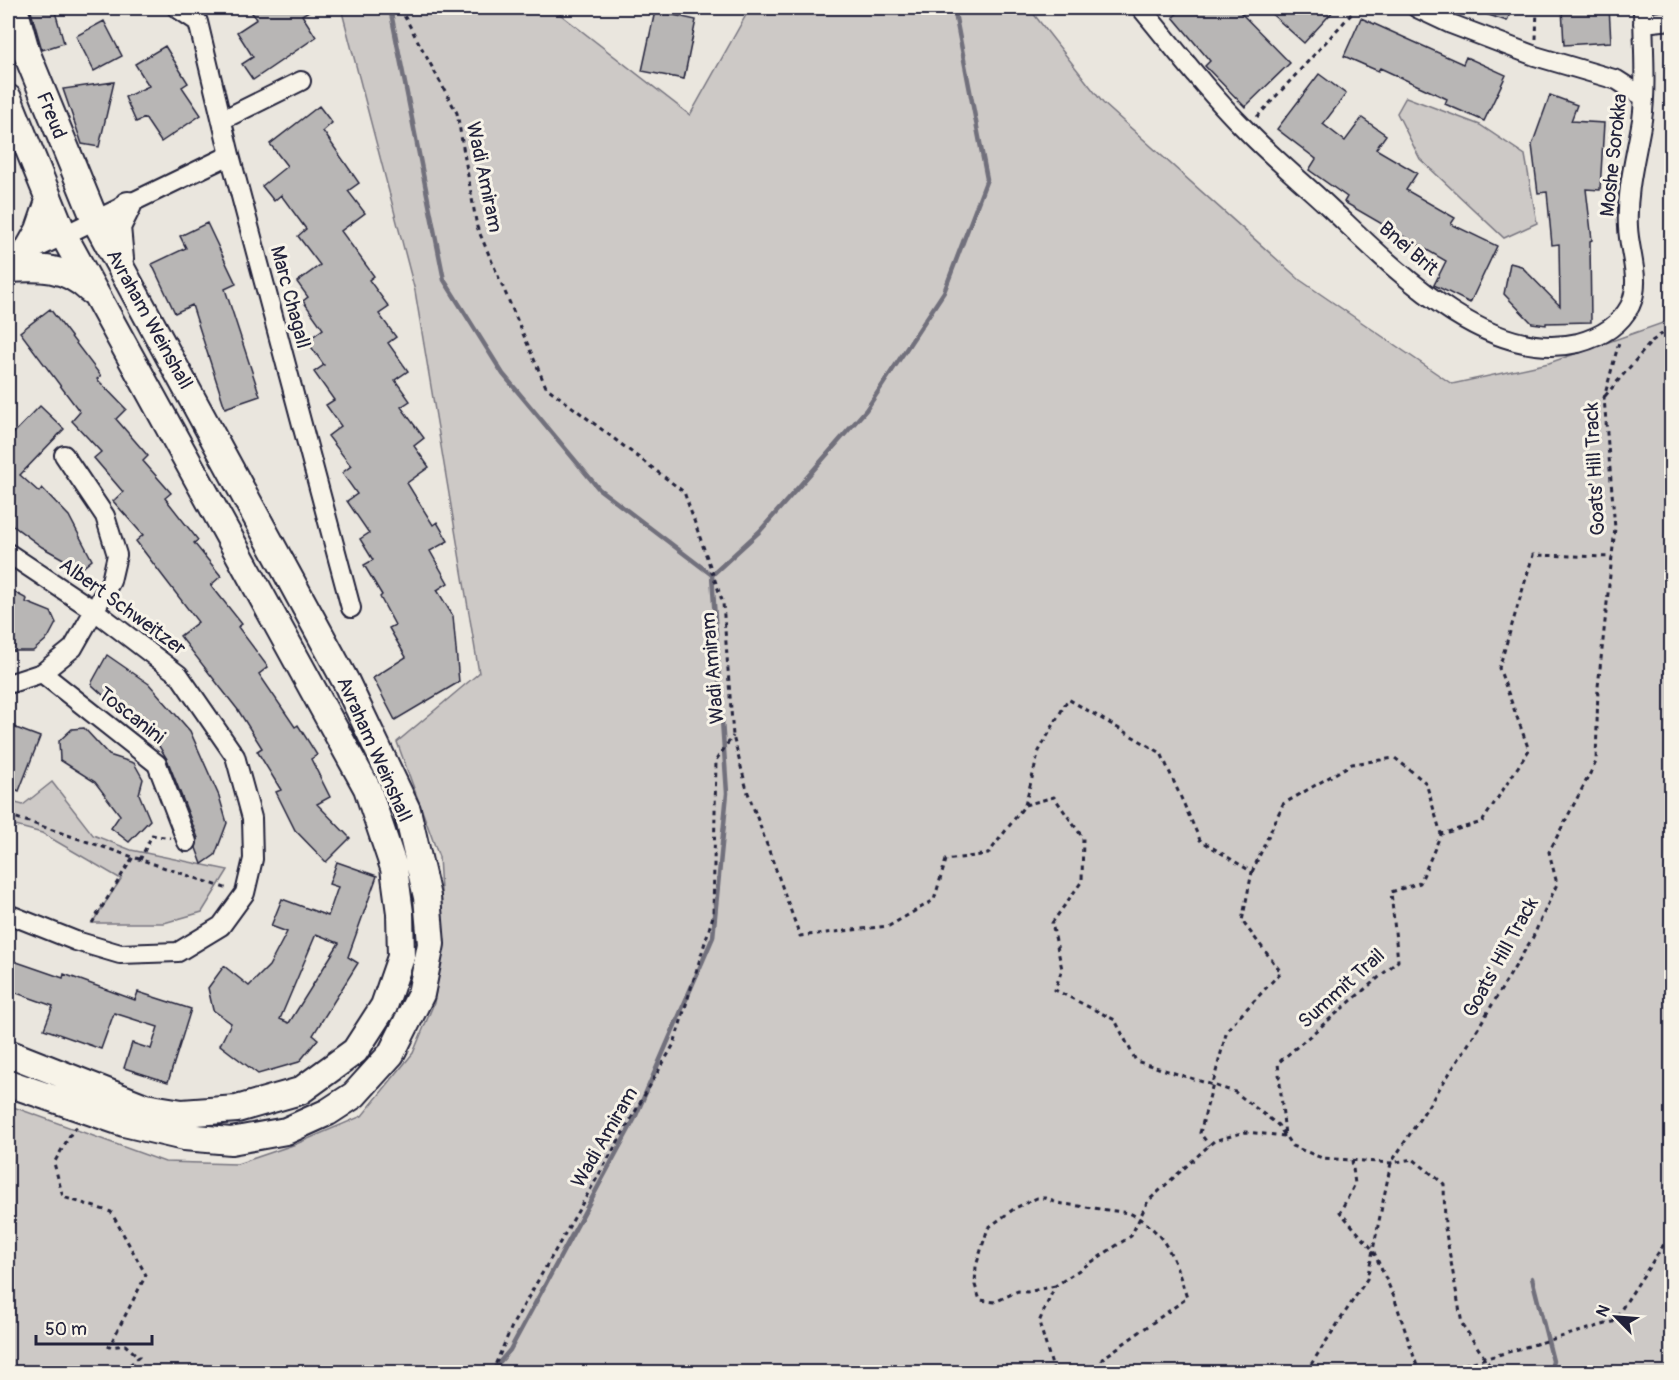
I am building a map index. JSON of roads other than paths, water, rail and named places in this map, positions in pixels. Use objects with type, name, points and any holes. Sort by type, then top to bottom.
[{"type":"main road","name":"Freud","points":[[14,8],[27,54],[95,220]]},
{"type":"main road","name":"Freud","points":[[8,98],[64,236]]},
{"type":"main road","points":[[13,262],[39,230],[49,201]]},
{"type":"main road","points":[[120,265],[117,226],[128,205]]},
{"type":"main road","name":"Avraham Weinshall","points":[[8,1083],[96,1114],[184,1137],[231,1141],[286,1131],[328,1112],[354,1095],[391,1054],[421,994],[432,944],[427,897],[407,810],[346,682],[95,220]]},
{"type":"main road","name":"Avraham Weinshall","points":[[8,1053],[145,1107],[182,1113],[237,1109],[300,1091],[355,1051],[384,1006],[401,957],[400,913],[394,868],[367,788],[64,236]]},
{"type":"main road","points":[[13,262],[55,268],[80,281],[97,296]]},
{"type":"street","name":"Marc Chagall","points":[[177,8],[198,22],[230,155],[351,608]]},
{"type":"street","name":"Bnei Brit","points":[[1141,8],[1245,130],[1403,276],[1443,306],[1476,325],[1511,339],[1545,345],[1573,344]]},
{"type":"street","points":[[1418,8],[1451,24],[1535,56],[1617,80],[1642,96]]},
{"type":"street","points":[[1643,15],[1671,20]]},
{"type":"street","name":"Moshe Sorokka","points":[[1573,344],[1601,335],[1625,314],[1635,284],[1629,250],[1628,207],[1642,118],[1643,15]]},
{"type":"street","points":[[1617,80],[1643,71]]},
{"type":"street","points":[[222,120],[301,81]]},
{"type":"street","points":[[13,262],[230,155]]},
{"type":"street","points":[[8,684],[42,673],[73,648],[111,580],[117,555],[105,516],[64,455]]},
{"type":"street","name":"Albert Schweitzer","points":[[8,553],[95,611],[179,675],[236,756],[252,818],[254,859],[244,893],[221,926],[178,952],[120,954],[76,941],[8,914]]},
{"type":"street","name":"Toscanini","points":[[42,673],[157,764],[187,842]]},
{"type":"waterway","points":[[390,8],[444,280],[503,374],[599,489],[712,575],[727,793],[713,937],[634,1120],[510,1350],[491,1372]]},
{"type":"waterway","points":[[712,575],[760,531],[866,410],[944,292],[987,179],[954,8]]},
{"type":"waterway","points":[[1532,1278],[1553,1361],[1550,1372]]}]
